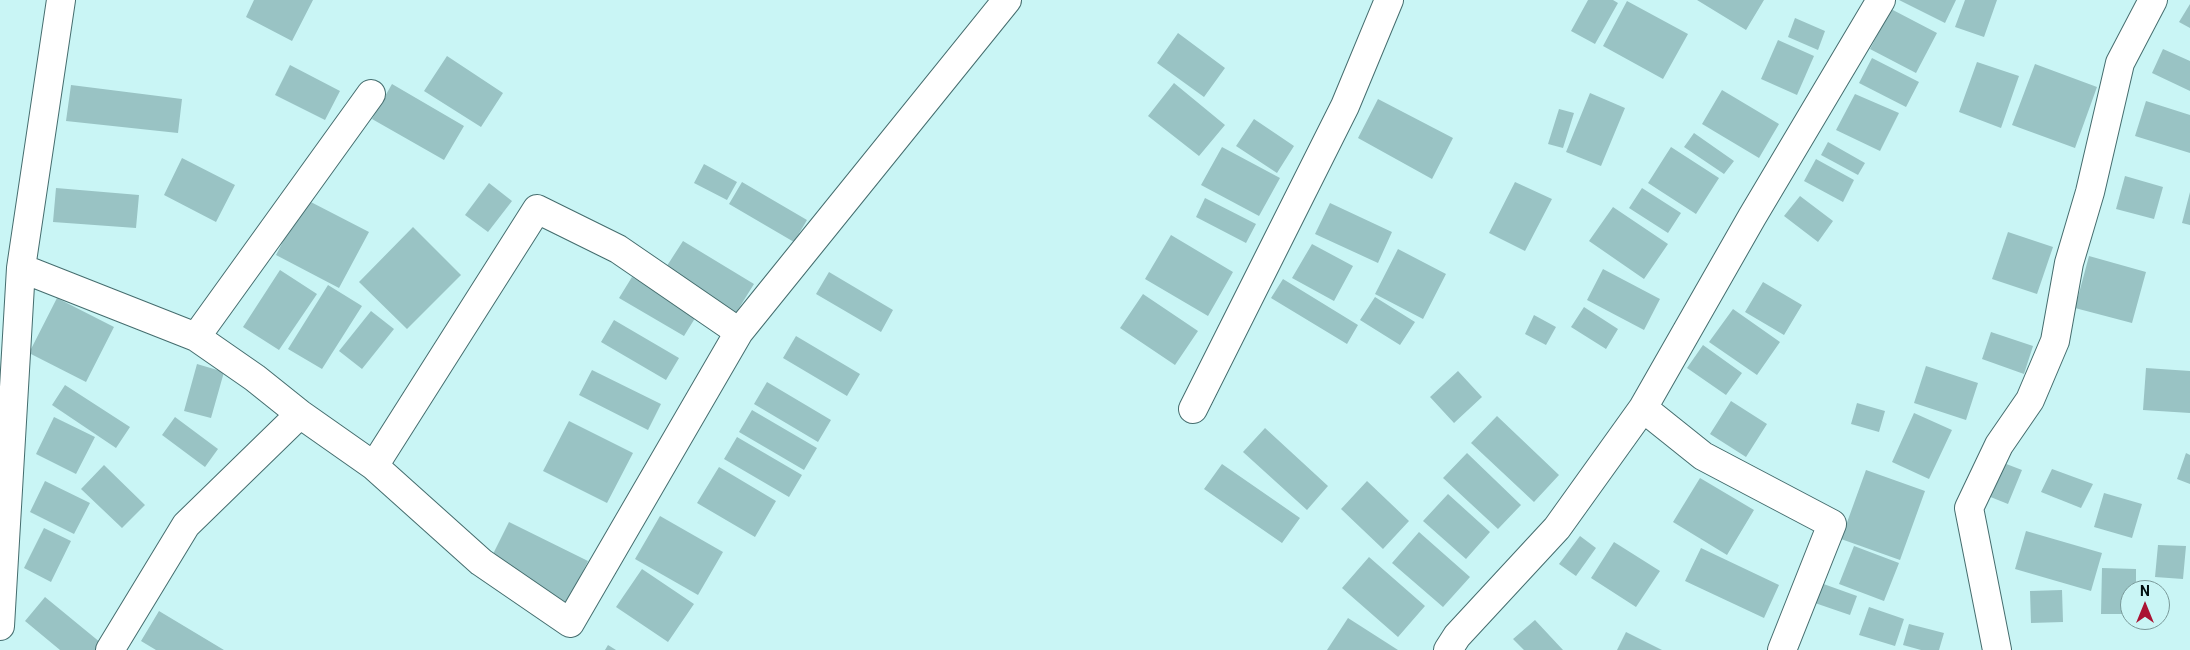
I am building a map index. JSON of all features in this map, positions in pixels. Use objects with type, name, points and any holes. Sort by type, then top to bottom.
[{"type":"street","points":[[0,626],[21,268],[61,0]]},
{"type":"street","points":[[21,268],[196,337],[374,466],[481,562],[570,623],[739,332],[1007,0]]},
{"type":"street","points":[[1193,409],[1345,106],[1388,0]]},
{"type":"street","points":[[1448,650],[1457,636],[1557,528],[1643,408],[1752,217],[1881,0]]},
{"type":"street","points":[[1997,650],[1969,508],[1999,445],[2030,400],[2055,341],[2069,263],[2090,192],[2120,63],[2153,0]]},
{"type":"street","points":[[196,337],[371,94]]},
{"type":"street","points":[[374,466],[537,209],[618,248],[739,332]]},
{"type":"street","points":[[1643,408],[1703,456],[1832,524],[1782,650]]},
{"type":"street","points":[[110,650],[186,524],[300,414]]},
{"type":"building","points":[[254,0],[313,0],[292,41],[246,17]]},
{"type":"building","points":[[1588,0],[1613,0],[1618,3],[1595,44],[1571,31]]},
{"type":"building","points":[[1697,0],[1764,0],[1746,30]]},
{"type":"building","points":[[1899,0],[1956,0],[1945,23]]},
{"type":"building","points":[[1965,0],[1997,0],[1984,37],[1955,27]]},
{"type":"building","points":[[1627,1],[1688,34],[1663,79],[1603,46]]},
{"type":"building","points":[[2190,4],[2190,28],[2179,22]]},
{"type":"building","points":[[1891,9],[1937,33],[1916,73],[1870,49]]},
{"type":"building","points":[[1795,18],[1825,31],[1818,50],[1788,37]]},
{"type":"building","points":[[1178,33],[1225,68],[1204,97],[1157,63]]},
{"type":"building","points":[[1778,40],[1814,56],[1797,95],[1761,79]]},
{"type":"building","points":[[2163,49],[2190,61],[2190,91],[2152,73]]},
{"type":"building","points":[[447,56],[503,93],[481,127],[424,91]]},
{"type":"building","points":[[1872,58],[1919,82],[1906,107],[1859,83]]},
{"type":"building","points":[[1977,62],[2019,76],[2001,128],[1959,112]]},
{"type":"building","points":[[2035,64],[2097,87],[2075,148],[2012,125]]},
{"type":"building","points":[[290,65],[340,91],[325,120],[275,95]]},
{"type":"building","points":[[1174,83],[1225,125],[1199,156],[1148,116]]},
{"type":"building","points":[[392,84],[464,126],[444,160],[372,119]]},
{"type":"building","points":[[71,85],[182,99],[178,133],[66,121]]},
{"type":"building","points":[[1722,90],[1779,124],[1759,158],[1702,124]]},
{"type":"building","points":[[1590,93],[1625,108],[1601,166],[1566,152]]},
{"type":"building","points":[[1855,94],[1899,113],[1880,151],[1836,130]]},
{"type":"building","points":[[1378,99],[1453,138],[1432,179],[1358,138]]},
{"type":"building","points":[[2146,101],[2190,115],[2190,153],[2135,136]]},
{"type":"building","points":[[1559,109],[1574,113],[1563,148],[1548,144]]},
{"type":"building","points":[[1254,119],[1294,146],[1277,173],[1236,146]]},
{"type":"building","points":[[1694,133],[1734,161],[1724,174],[1684,147]]},
{"type":"building","points":[[1828,142],[1865,163],[1858,175],[1821,155]]},
{"type":"building","points":[[1222,147],[1280,178],[1259,216],[1201,185]]},
{"type":"building","points":[[1671,147],[1719,178],[1696,214],[1648,183]]},
{"type":"building","points":[[182,158],[235,185],[216,222],[164,195]]},
{"type":"building","points":[[1816,159],[1854,180],[1843,202],[1804,181]]},
{"type":"building","points":[[704,164],[737,182],[727,200],[694,183]]},
{"type":"building","points":[[2125,176],[2163,187],[2154,219],[2116,209]]},
{"type":"building","points":[[742,182],[807,220],[794,242],[729,204]]},
{"type":"building","points":[[1515,182],[1552,199],[1525,251],[1489,233]]},
{"type":"building","points":[[489,183],[512,201],[488,232],[465,215]]},
{"type":"building","points":[[56,188],[139,195],[136,228],[53,222]]},
{"type":"building","points":[[1642,188],[1681,213],[1668,233],[1629,208]]},
{"type":"building","points":[[2190,192],[2190,225],[2182,223]]},
{"type":"building","points":[[1800,196],[1833,221],[1818,242],[1784,216]]},
{"type":"building","points":[[1205,198],[1256,224],[1246,243],[1196,217]]},
{"type":"building","points":[[305,199],[369,232],[339,288],[276,255]]},
{"type":"building","points":[[1330,203],[1392,232],[1378,263],[1315,234]]},
{"type":"building","points":[[1613,207],[1668,244],[1644,279],[1589,241]]},
{"type":"building","points":[[413,227],[461,275],[407,329],[359,282]]},
{"type":"building","points":[[2008,232],[2053,247],[2037,294],[1992,279]]},
{"type":"building","points":[[1171,235],[1233,272],[1208,316],[1145,279]]},
{"type":"building","points":[[683,241],[754,284],[734,316],[663,272]]},
{"type":"building","points":[[1312,244],[1353,266],[1334,301],[1292,278]]},
{"type":"building","points":[[1398,249],[1446,274],[1423,319],[1375,294]]},
{"type":"building","points":[[2089,256],[2146,272],[2132,323],[2075,308]]},
{"type":"building","points":[[1603,269],[1660,299],[1644,330],[1587,300]]},
{"type":"building","points":[[280,270],[317,294],[279,350],[243,327]]},
{"type":"building","points":[[829,272],[893,310],[881,332],[816,294]]},
{"type":"building","points":[[632,277],[697,315],[684,336],[619,298]]},
{"type":"building","points":[[1283,279],[1358,325],[1347,344],[1271,298]]},
{"type":"building","points":[[1763,282],[1802,305],[1784,335],[1745,312]]},
{"type":"building","points":[[328,285],[362,306],[322,369],[288,349]]},
{"type":"building","points":[[1143,294],[1198,331],[1175,365],[1120,328]]},
{"type":"building","points":[[1375,297],[1415,322],[1400,345],[1360,320]]},
{"type":"building","points":[[57,298],[114,327],[86,382],[29,353]]},
{"type":"building","points":[[1584,307],[1618,329],[1606,349],[1571,327]]},
{"type":"building","points":[[1733,309],[1780,342],[1757,375],[1709,342]]},
{"type":"building","points":[[371,311],[394,329],[362,369],[339,351]]},
{"type":"building","points":[[1534,315],[1556,327],[1546,345],[1525,334]]},
{"type":"building","points":[[614,320],[679,358],[666,380],[601,342]]},
{"type":"building","points":[[1991,332],[2033,346],[2024,374],[1982,359]]},
{"type":"building","points":[[796,336],[860,374],[847,396],[783,358]]},
{"type":"building","points":[[1703,345],[1742,373],[1726,395],[1687,368]]},
{"type":"building","points":[[197,364],[224,372],[211,418],[184,411]]},
{"type":"building","points":[[1926,366],[1978,383],[1966,420],[1914,403]]},
{"type":"building","points":[[2146,368],[2190,371],[2190,413],[2143,410]]},
{"type":"building","points":[[592,370],[661,404],[648,430],[579,395]]},
{"type":"building","points":[[1458,371],[1482,397],[1454,423],[1430,397]]},
{"type":"building","points":[[767,382],[831,420],[818,442],[754,404]]},
{"type":"building","points":[[65,385],[130,427],[116,448],[52,405]]},
{"type":"building","points":[[1731,401],[1767,424],[1746,457],[1710,434]]},
{"type":"building","points":[[1857,403],[1885,411],[1879,432],[1851,424]]},
{"type":"building","points":[[752,410],[817,448],[804,470],[739,432]]},
{"type":"building","points":[[1914,413],[1952,430],[1929,479],[1892,462]]},
{"type":"building","points":[[1497,416],[1559,475],[1534,502],[1471,443]]},
{"type":"building","points":[[54,417],[95,437],[76,474],[36,454]]},
{"type":"building","points":[[175,417],[218,449],[205,467],[162,435]]},
{"type":"building","points":[[569,421],[633,453],[607,503],[543,471]]},
{"type":"building","points":[[1265,428],[1328,486],[1307,510],[1243,452]]},
{"type":"building","points":[[737,437],[802,475],[789,497],[724,459]]},
{"type":"building","points":[[1467,453],[1521,505],[1498,529],[1443,478]]},
{"type":"building","points":[[2186,453],[2190,455],[2190,484],[2177,479]]},
{"type":"building","points":[[2001,462],[2022,470],[2008,504],[1988,496]]},
{"type":"building","points":[[1222,464],[1300,518],[1282,543],[1204,489]]},
{"type":"building","points":[[104,465],[145,505],[122,528],[81,489]]},
{"type":"building","points":[[719,467],[776,501],[755,537],[697,503]]},
{"type":"building","points":[[2052,469],[2093,484],[2081,508],[2041,492]]},
{"type":"building","points":[[1866,470],[1925,491],[1900,560],[1841,539]]},
{"type":"building","points":[[1700,478],[1754,510],[1727,555],[1673,522]]},
{"type":"building","points":[[45,481],[90,503],[74,534],[30,512]]},
{"type":"building","points":[[1367,481],[1409,521],[1383,549],[1341,509]]},
{"type":"building","points":[[2104,493],[2142,504],[2132,538],[2094,527]]},
{"type":"building","points":[[1448,494],[1490,532],[1466,559],[1423,521]]},
{"type":"building","points":[[660,516],[723,552],[698,595],[635,559]]},
{"type":"building","points":[[509,522],[588,561],[567,604],[488,564]]},
{"type":"building","points":[[44,528],[71,541],[51,582],[24,568]]},
{"type":"building","points":[[2026,531],[2102,553],[2091,591],[2015,569]]},
{"type":"building","points":[[1419,532],[1470,577],[1443,607],[1392,563]]},
{"type":"building","points":[[1580,536],[1596,548],[1576,576],[1559,564]]},
{"type":"building","points":[[1614,542],[1660,571],[1636,607],[1591,578]]},
{"type":"building","points":[[2158,545],[2186,546],[2183,579],[2155,577]]},
{"type":"building","points":[[1854,546],[1899,563],[1884,601],[1839,584]]},
{"type":"building","points":[[1701,548],[1779,585],[1764,618],[1685,581]]},
{"type":"building","points":[[1369,557],[1425,606],[1398,637],[1342,588]]},
{"type":"building","points":[[2102,568],[2136,569],[2136,580],[2120,580],[2120,614],[2101,614]]},
{"type":"building","points":[[642,569],[694,604],[668,642],[616,607]]},
{"type":"building","points":[[1818,582],[1857,596],[1850,615],[1812,602]]},
{"type":"building","points":[[2062,590],[2063,622],[2031,623],[2030,591]]},
{"type":"building","points":[[45,597],[101,643],[95,650],[60,650],[25,621]]},
{"type":"building","points":[[1869,607],[1904,619],[1895,646],[1859,635]]},
{"type":"building","points":[[159,611],[224,650],[156,650],[141,641]]},
{"type":"building","points":[[1348,618],[1398,650],[1327,650]]},
{"type":"building","points":[[1535,620],[1563,650],[1524,650],[1513,639]]},
{"type":"building","points":[[1909,624],[1944,633],[1939,650],[1921,650],[1903,645]]},
{"type":"building","points":[[1626,632],[1662,650],[1617,650]]},
{"type":"building","points":[[608,645],[616,650],[605,650]]}]
